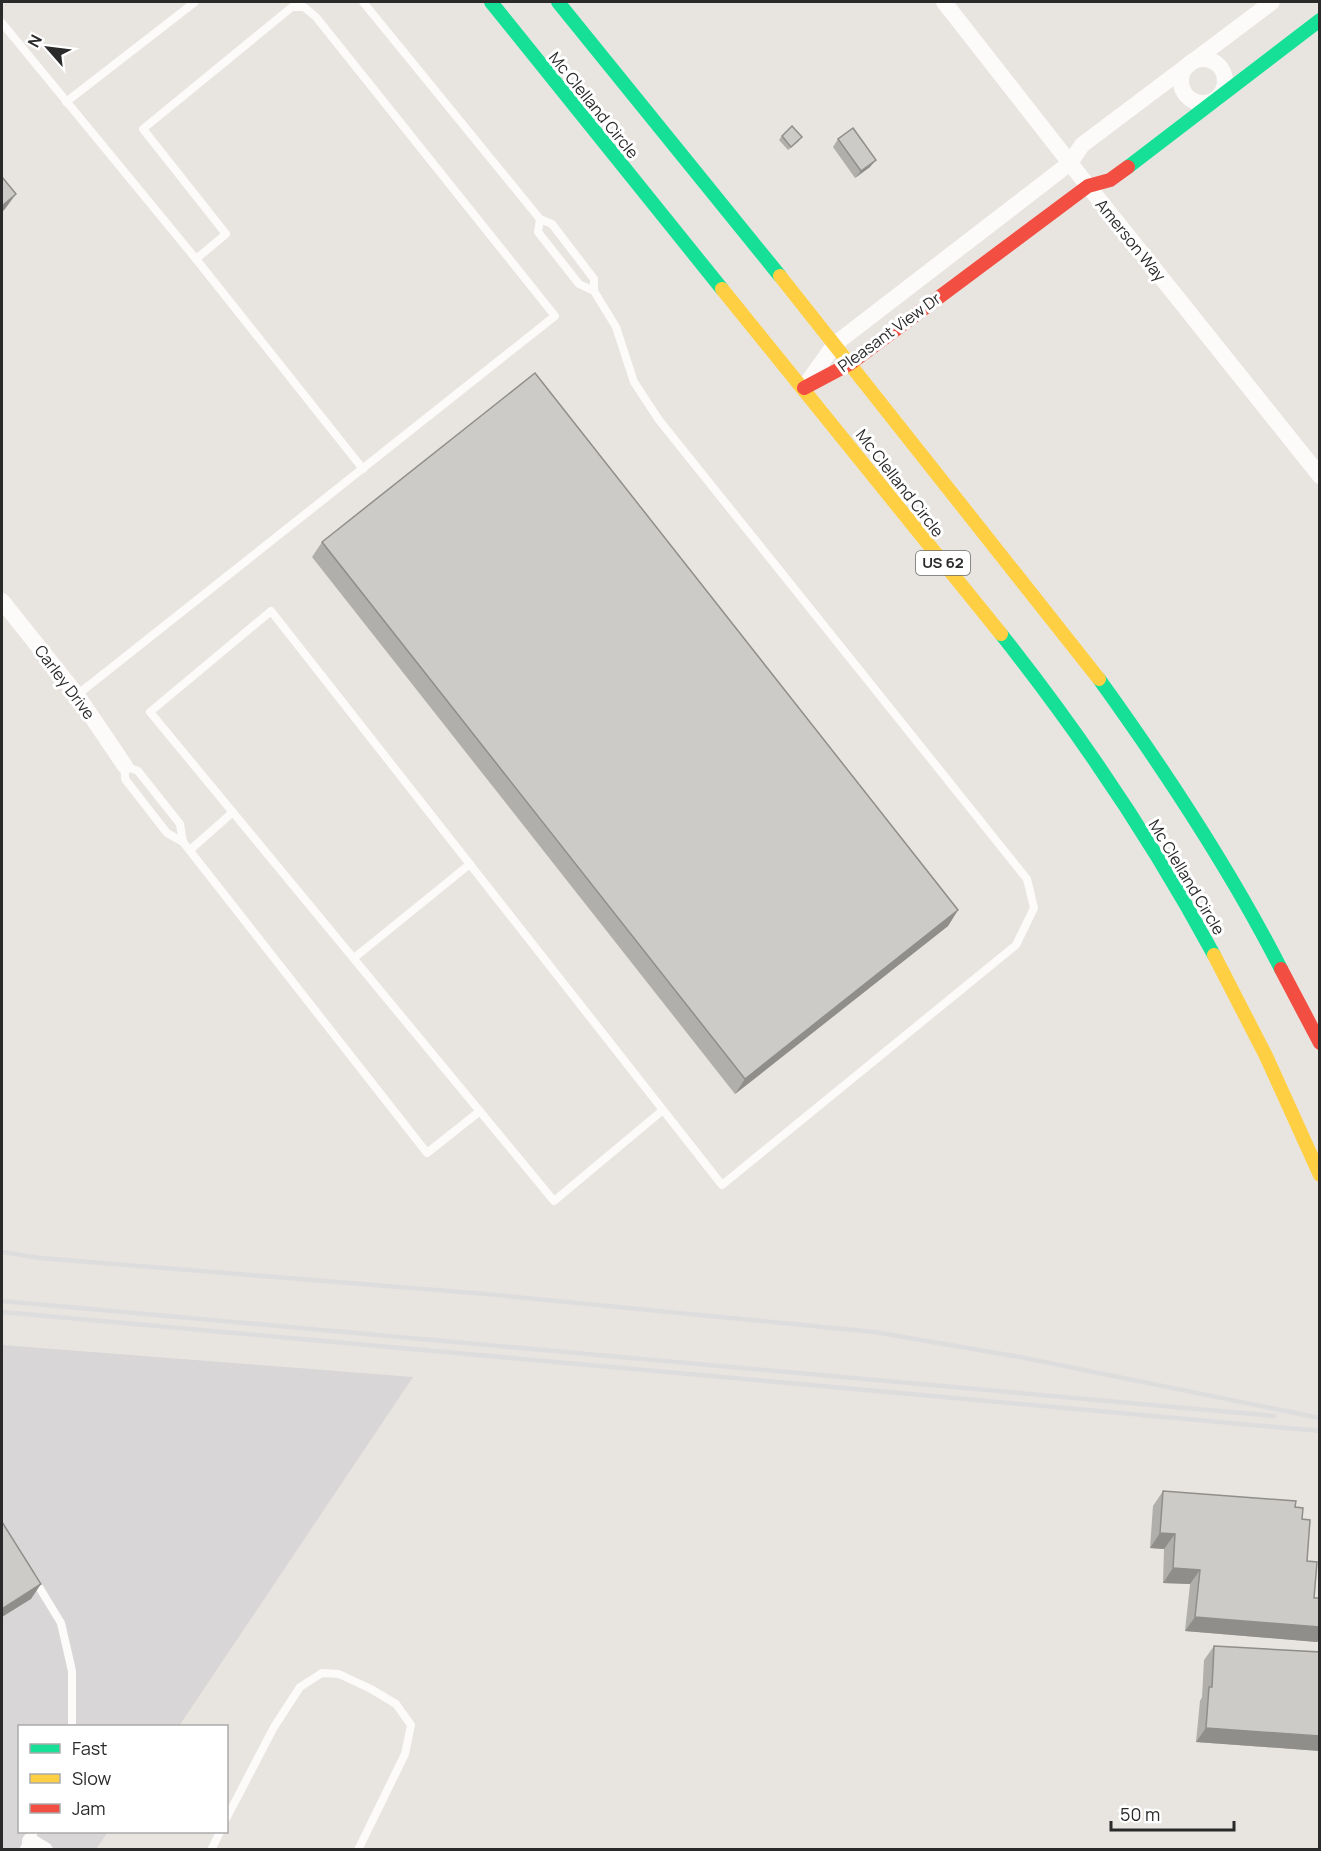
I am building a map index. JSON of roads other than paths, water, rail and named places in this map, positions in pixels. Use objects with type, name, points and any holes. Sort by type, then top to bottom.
[{"type":"main road","name":"Mc Clelland Circle","points":[[491,2],[804,388],[1065,719],[1176,886],[1242,1005],[1283,1087],[1320,1175]]},
{"type":"main road","name":"Mc Clelland Circle","points":[[558,2],[851,363],[1098,678],[1159,762],[1239,891],[1320,1043]]},
{"type":"main road","name":"Pleasant View Dr","points":[[804,388],[851,363],[1088,186],[1110,180],[1320,20]]},
{"type":"street","name":"Amerson Way","points":[[944,2],[1320,476]]},
{"type":"street","name":"Pleasant View Dr","points":[[804,388],[835,344],[1070,163],[1082,146],[1272,2]]},
{"type":"street","points":[[1202,59],[1215,62],[1220,67],[1225,80],[1224,87],[1217,98],[1204,103],[1185,95],[1181,75],[1189,64],[1202,59]]},
{"type":"street","name":"Carley Drive","points":[[2,601],[77,695],[125,766]]},
{"type":"street","points":[[29,1841],[45,1850]]},
{"type":"lane","points":[[66,102],[195,2]]},
{"type":"lane","points":[[363,2],[540,219],[552,224],[594,279],[594,291],[616,327],[634,382],[659,420],[1027,879],[1034,908],[1016,945],[722,1185],[271,611],[150,712],[554,1201],[663,1110]]},
{"type":"lane","points":[[77,695],[555,316],[316,18],[304,7],[292,7],[143,129],[226,234],[196,259]]},
{"type":"lane","points":[[2,23],[196,259],[363,469]]},
{"type":"lane","points":[[540,219],[538,232],[579,284],[594,291]]},
{"type":"lane","points":[[183,842],[180,825],[138,771],[125,766],[125,779],[167,833],[190,849],[427,1154],[480,1111]]},
{"type":"lane","points":[[190,849],[233,813]]},
{"type":"lane","points":[[354,958],[470,864]]},
{"type":"lane","points":[[26,1564],[61,1623],[72,1671],[72,1725]]},
{"type":"lane","points":[[228,1816],[274,1727],[300,1687],[322,1673],[339,1674],[396,1704],[411,1725],[405,1754],[358,1850]]},
{"type":"lane","points":[[211,1850],[220,1833]]},
{"type":"railway","points":[[2,1252],[40,1258],[486,1294],[874,1332],[1020,1357],[1320,1418]]},
{"type":"railway","points":[[2,1301],[1274,1416]]},
{"type":"railway","points":[[2,1312],[1320,1431]]}]
